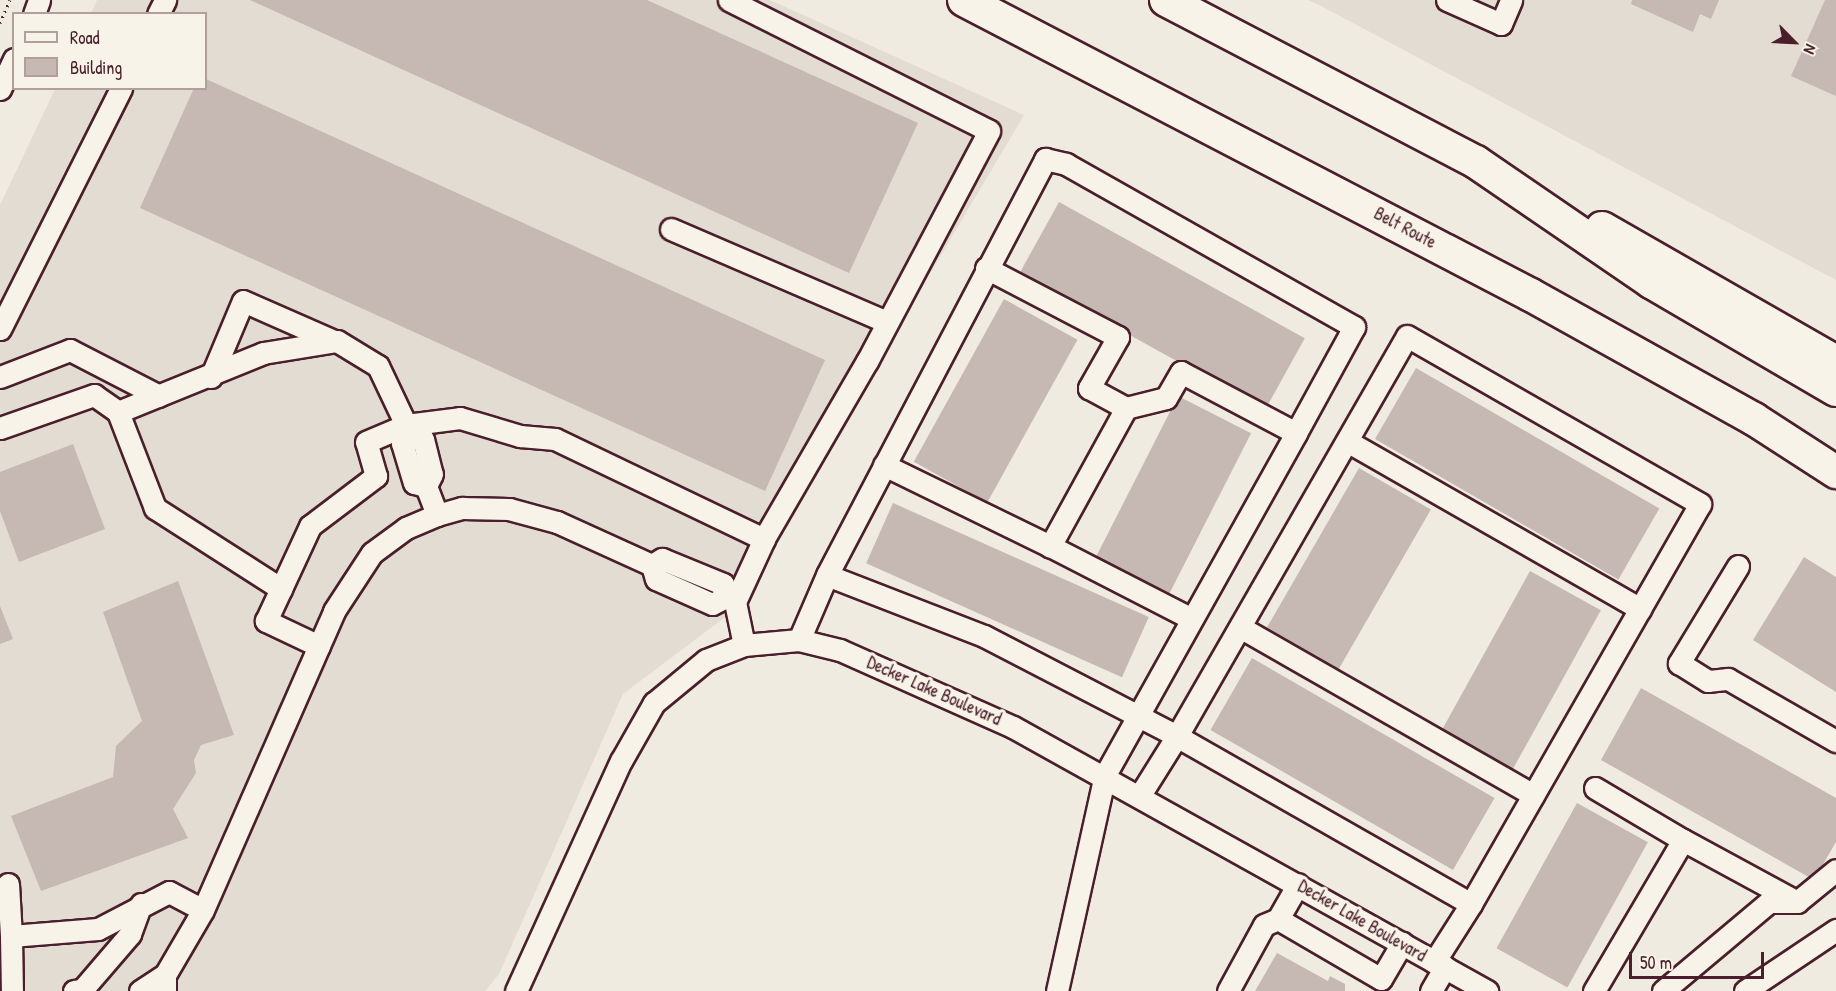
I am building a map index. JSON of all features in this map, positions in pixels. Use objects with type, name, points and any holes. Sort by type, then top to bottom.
[{"type":"highway","name":"Belt Route","points":[[964,0],[1531,295],[1754,419],[1836,472]]},
{"type":"highway","points":[[1166,0],[1688,273],[1836,362]]},
{"type":"highway","points":[[1476,162],[1651,282],[1836,390]]},
{"type":"street","points":[[729,0],[989,131],[887,322],[730,600],[744,645]]},
{"type":"street","points":[[1447,0],[1501,24],[1511,0]]},
{"type":"street","points":[[0,89],[12,63]]},
{"type":"street","points":[[0,329],[120,90]]},
{"type":"street","points":[[799,640],[827,575],[1045,159],[1066,164],[1354,327],[1105,774],[1057,991]]},
{"type":"street","points":[[671,229],[887,322]]},
{"type":"street","points":[[986,268],[1118,337],[1089,388],[1126,408],[1166,398],[1181,372],[1296,433]]},
{"type":"street","points":[[211,377],[243,301],[334,341],[378,366],[408,431],[423,439],[432,474],[426,486],[437,515]]},
{"type":"street","points":[[1140,795],[1177,736],[1407,336],[1700,504],[1471,904],[1440,964],[1431,991]]},
{"type":"street","points":[[118,412],[211,377],[263,353],[334,341]]},
{"type":"street","points":[[0,377],[70,350],[159,396]]},
{"type":"street","points":[[91,359],[94,394],[118,412],[155,508],[281,589]]},
{"type":"street","points":[[0,428],[94,394]]},
{"type":"street","points":[[1050,546],[1126,408]]},
{"type":"street","points":[[319,646],[266,621],[310,526],[376,476],[366,442],[460,418],[520,436],[555,439],[764,539]]},
{"type":"street","points":[[1347,441],[1640,609]]},
{"type":"street","points":[[884,465],[1190,618]]},
{"type":"street","points":[[140,991],[165,983],[203,910],[319,646],[351,580],[372,553],[406,528],[437,515],[462,508],[532,512],[652,565],[656,579],[683,592],[712,604],[730,600]]},
{"type":"street","points":[[1738,566],[1679,663],[1708,681],[1728,679],[1836,741]]},
{"type":"street","points":[[827,575],[984,636],[1140,713],[1471,904]]},
{"type":"street","points":[[1240,627],[1533,795]]},
{"type":"street","name":"Decker Lake Boulevard","points":[[516,991],[621,761],[654,703],[706,660],[744,645],[799,640],[886,669],[1105,774],[1486,991]]},
{"type":"street","points":[[1594,788],[1797,902]]},
{"type":"street","points":[[1597,990],[1683,840]]},
{"type":"street","points":[[1663,991],[1769,902],[1797,902],[1836,870]]},
{"type":"street","points":[[8,884],[12,991]]},
{"type":"street","points":[[1228,991],[1264,925],[1278,919],[1298,884]]},
{"type":"street","points":[[11,936],[98,929],[141,904],[169,892],[203,910]]},
{"type":"street","points":[[74,991],[82,990],[130,934],[141,904]]},
{"type":"street","points":[[1278,919],[1381,979],[1402,943]]},
{"type":"street","points":[[1745,991],[1836,930]]},
{"type":"path","points":[[0,24],[10,0]]},
{"type":"shaded area","points":[[97,0],[770,0],[1024,115],[728,615],[623,694],[499,974],[485,991],[0,991],[0,205],[55,90],[207,90],[207,12],[91,12]]},
{"type":"shaded area","points":[[1308,0],[1836,0],[1836,280],[1321,6]]},
{"type":"building","points":[[250,0],[647,0],[918,123],[849,273]]},
{"type":"building","points":[[1632,0],[1719,0],[1711,19],[1700,14],[1693,32],[1631,4]]},
{"type":"building","points":[[1825,0],[1836,0],[1836,96],[1791,76]]},
{"type":"building","points":[[207,79],[825,360],[765,491],[140,208],[193,90],[207,90]]},
{"type":"building","points":[[1059,202],[1305,338],[1265,410],[1019,274]]},
{"type":"building","points":[[1004,299],[1077,340],[987,502],[914,462]]},
{"type":"building","points":[[1416,368],[1659,508],[1618,580],[1375,439]]},
{"type":"building","points":[[1178,396],[1251,433],[1168,596],[1095,559]]},
{"type":"building","points":[[73,444],[105,529],[19,562],[0,511],[0,472]]},
{"type":"building","points":[[1359,468],[1431,509],[1339,669],[1267,627]]},
{"type":"building","points":[[893,503],[1149,617],[1122,677],[866,563]]},
{"type":"building","points":[[1804,557],[1836,577],[1836,692],[1753,640]]},
{"type":"building","points":[[1530,571],[1601,610],[1512,771],[1441,732]]},
{"type":"building","points":[[178,581],[234,735],[201,745],[194,760],[196,773],[173,809],[188,838],[41,891],[11,816],[113,777],[116,746],[142,721],[103,612]]},
{"type":"building","points":[[0,606],[13,639],[0,644]]},
{"type":"building","points":[[1252,658],[1494,798],[1453,870],[1210,730]]},
{"type":"building","points":[[1641,688],[1836,798],[1836,842],[1814,880],[1601,760]]},
{"type":"building","points":[[1577,803],[1648,842],[1567,987],[1497,948]]},
{"type":"building","points":[[1277,953],[1328,981],[1330,976],[1345,984],[1345,991],[1255,991]]}]
